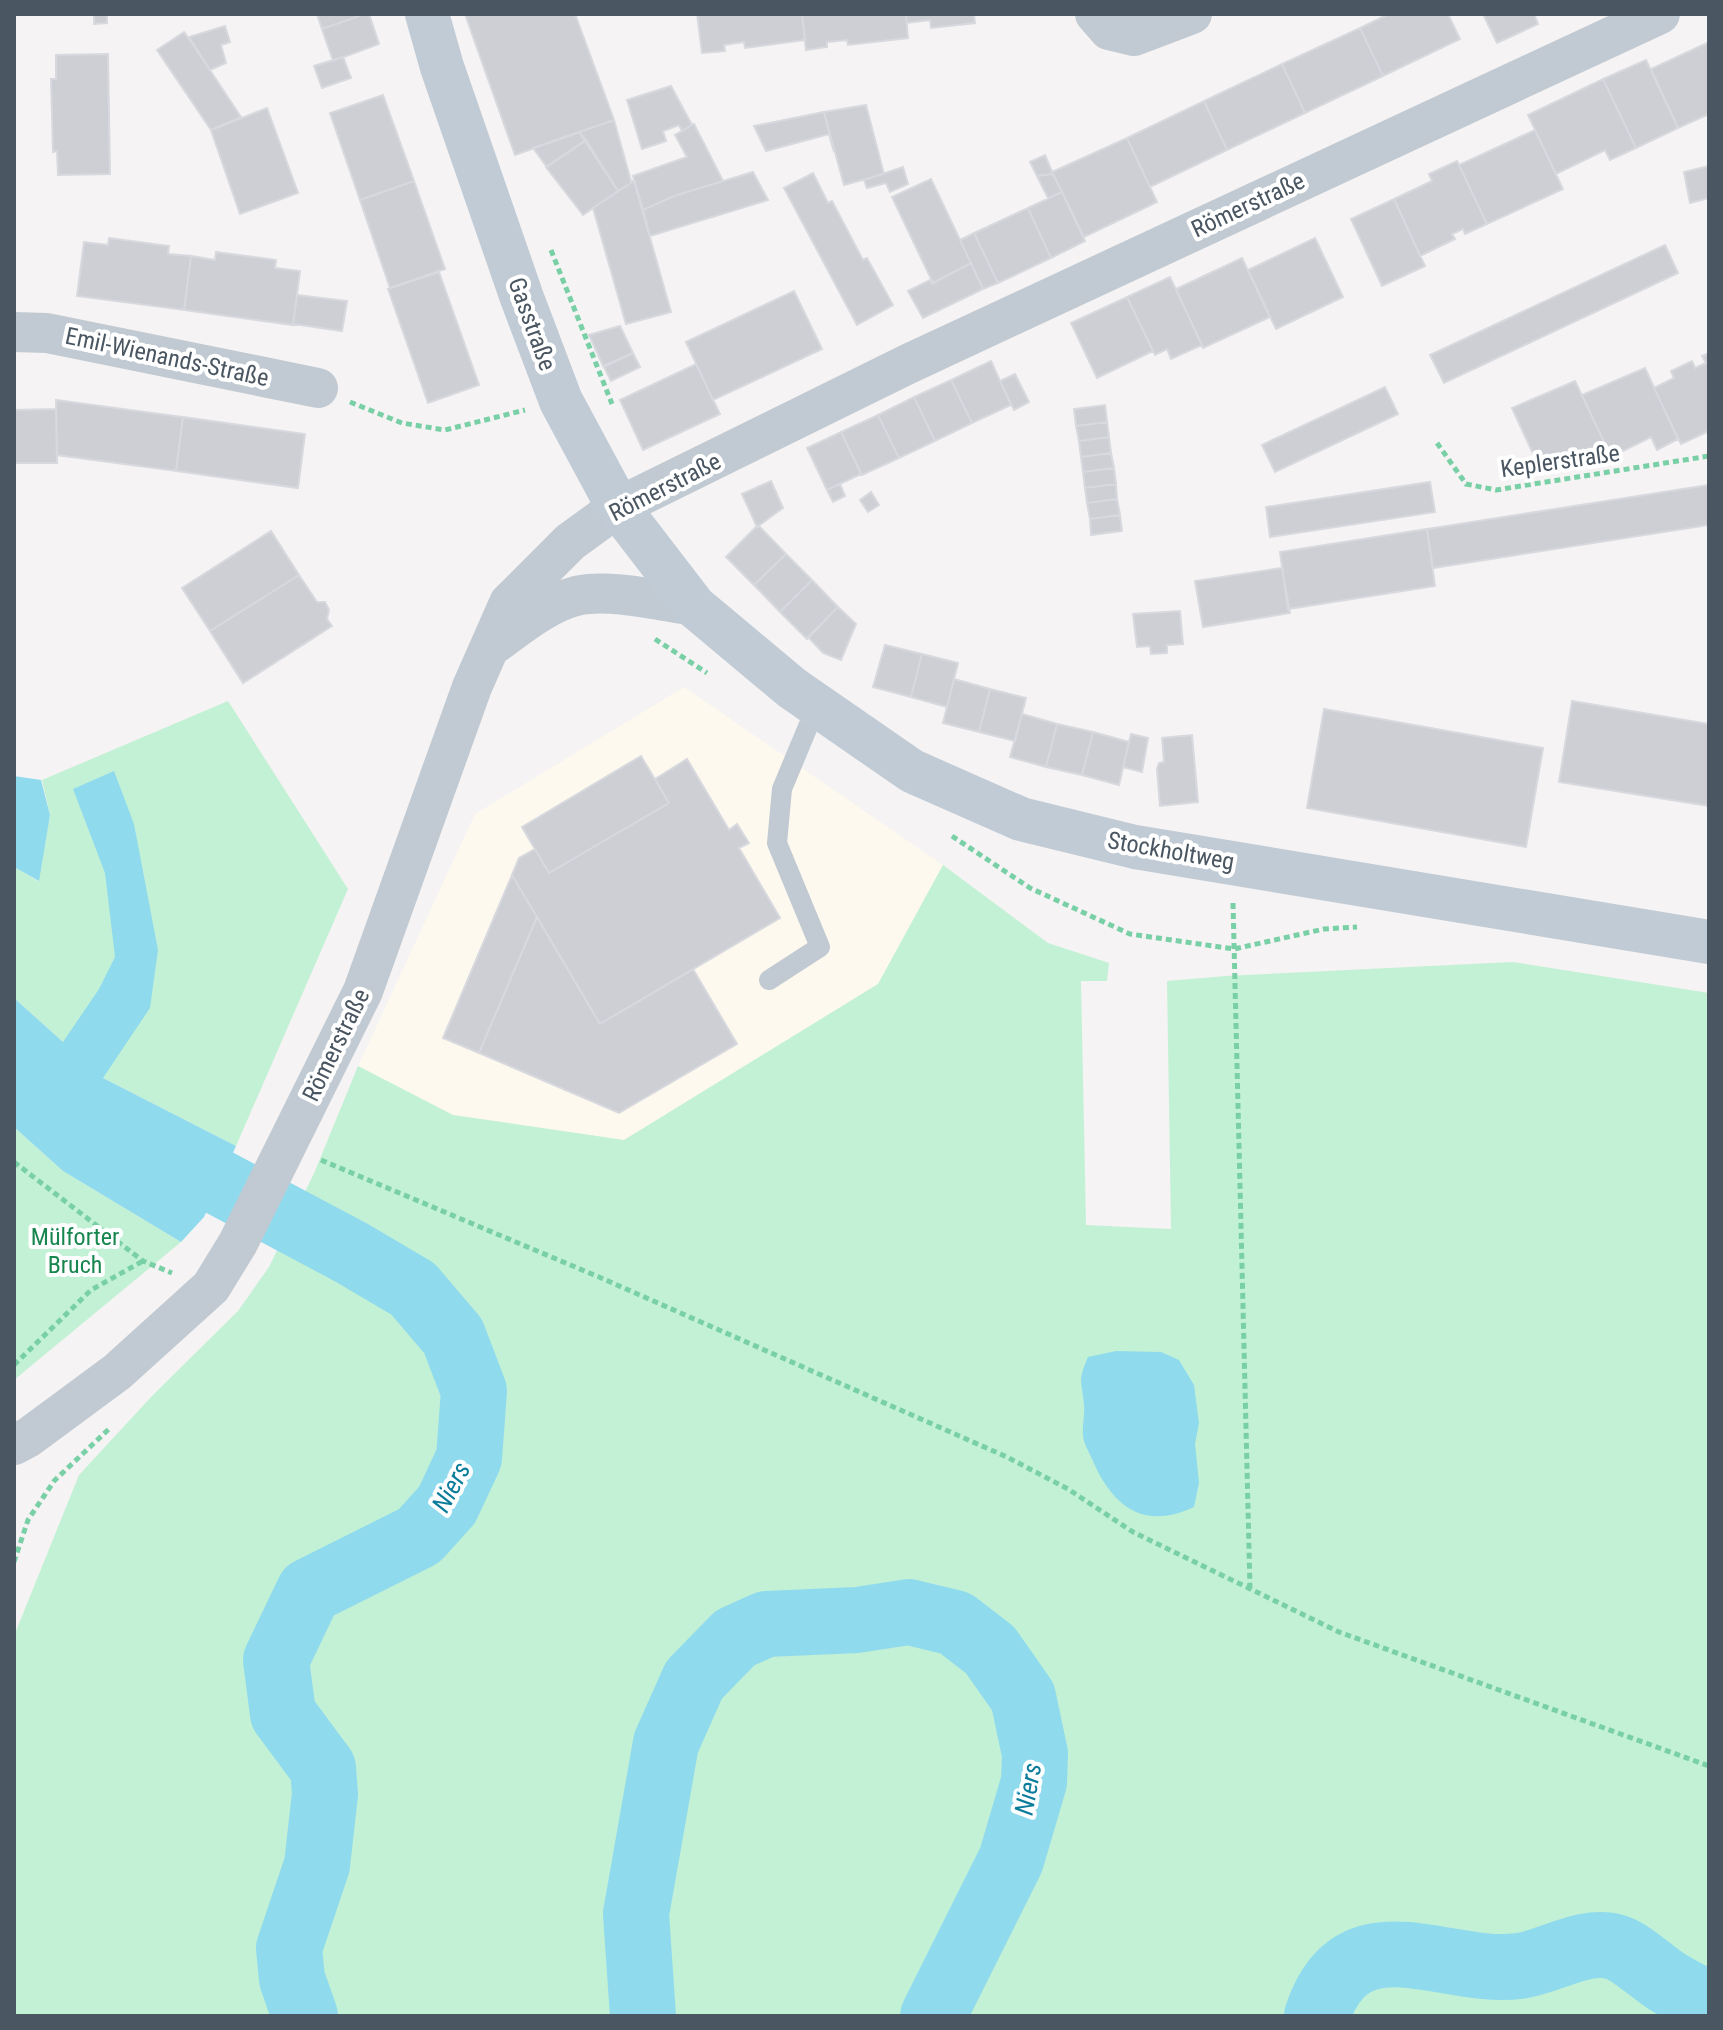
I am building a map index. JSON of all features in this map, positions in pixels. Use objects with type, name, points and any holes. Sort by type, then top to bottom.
[{"type":"main road","name":"Gasstraße","points":[[427,14],[442,67],[561,401],[618,507],[694,606]]},
{"type":"main road","name":"Stockholtweg","points":[[694,606],[792,688],[912,771],[1021,819],[1135,847],[1709,942]]},
{"type":"street","points":[[1095,14],[1109,30],[1134,36],[1192,14]]},
{"type":"street","name":"Römerstraße","points":[[14,1445],[117,1372],[211,1287],[297,1157],[363,991],[489,647],[509,603],[570,542],[618,507],[908,364],[1660,14]]},
{"type":"street","name":"Emil-Wienands-Straße","points":[[14,332],[47,333],[318,388]]},
{"type":"street","points":[[489,647],[542,610],[578,596],[615,595],[694,606]]},
{"type":"lane","points":[[769,980],[820,947],[777,843],[782,789],[817,705]]},
{"type":"path","points":[[318,388],[402,423],[445,430],[561,401]]},
{"type":"path","name":"Keplerstraße","points":[[1437,443],[1466,484],[1496,490],[1709,456]]},
{"type":"path","points":[[1232,862],[1250,1589]]},
{"type":"path","points":[[297,1157],[599,1277],[1007,1457],[1068,1489],[1133,1532],[1339,1632],[1709,1766]]},
{"type":"path","points":[[14,1162],[143,1261],[91,1290],[14,1365]]},
{"type":"path","points":[[14,1562],[28,1520],[54,1481],[120,1420]]},
{"type":"shaded area","points":[[684,687],[943,865],[878,984],[624,1140],[453,1115],[358,1066],[475,814]]},
{"type":"green space","points":[[228,701],[348,889],[236,1146],[103,1078],[14,998],[14,867],[38,881],[50,815],[42,780]]},
{"type":"green space","points":[[943,865],[1048,943],[1109,963],[1107,981],[1081,981],[1086,1225],[1171,1229],[1167,981],[1513,962],[1709,993],[1709,2016],[14,2016],[14,1636],[79,1475],[152,1396],[238,1311],[269,1267],[315,1171],[358,1066],[453,1115],[624,1140],[878,984]]},
{"type":"green space","name":"Mülforter Bruch","points":[[14,1127],[63,1171],[181,1242],[14,1380]]},
{"type":"water","points":[[114,771],[134,824],[158,950],[150,1008],[103,1078],[236,1146],[204,1217],[181,1242],[63,1171],[14,1127],[14,998],[63,1042],[99,989],[115,957],[105,873],[73,789]]},
{"type":"water","points":[[14,776],[41,780],[50,815],[39,881],[14,867]]},
{"type":"water","points":[[1116,1351],[1161,1352],[1179,1360],[1194,1385],[1199,1423],[1195,1444],[1199,1483],[1194,1507],[1176,1514],[1145,1515],[1131,1510],[1120,1501],[1100,1476],[1084,1439],[1081,1377],[1088,1357]]},
{"type":"building","points":[[94,14],[107,14],[107,23],[94,24]]},
{"type":"building","points":[[317,14],[365,14],[322,29]]},
{"type":"building","points":[[369,14],[379,44],[333,61],[322,29]]},
{"type":"building","points":[[465,14],[575,14],[614,120],[515,155]]},
{"type":"building","points":[[697,14],[802,14],[805,40],[745,48],[744,42],[724,45],[725,51],[702,53]]},
{"type":"building","points":[[802,14],[906,14],[908,38],[848,45],[847,40],[827,42],[827,47],[806,50]]},
{"type":"building","points":[[906,14],[981,14],[974,15],[975,23],[931,28],[930,20],[907,23]]},
{"type":"building","points":[[1389,14],[1448,14],[1460,39],[1383,76],[1360,28]]},
{"type":"building","points":[[1483,14],[1534,14],[1538,24],[1497,43]]},
{"type":"building","points":[[225,26],[230,42],[221,45],[226,63],[210,70],[189,37]]},
{"type":"building","points":[[1360,28],[1383,76],[1305,113],[1282,64]]},
{"type":"building","points":[[184,32],[241,117],[211,130],[157,50]]},
{"type":"building","points":[[1709,42],[1709,114],[1678,128],[1651,69]]},
{"type":"building","points":[[108,54],[110,174],[58,175],[57,151],[53,152],[51,79],[56,79],[56,55]]},
{"type":"building","points":[[343,57],[351,78],[322,88],[314,66]]},
{"type":"building","points":[[1646,60],[1678,128],[1636,148],[1603,79]]},
{"type":"building","points":[[1282,64],[1305,113],[1227,150],[1204,101]]},
{"type":"building","points":[[1603,79],[1636,148],[1610,160],[1605,150],[1556,174],[1528,115]]},
{"type":"building","points":[[671,86],[692,125],[682,131],[679,125],[663,131],[666,141],[642,149],[627,100]]},
{"type":"building","points":[[383,95],[414,181],[360,200],[330,113]]},
{"type":"building","points":[[1204,101],[1227,150],[1150,187],[1127,138]]},
{"type":"building","points":[[866,105],[884,174],[844,185],[824,112]]},
{"type":"building","points":[[267,108],[298,193],[240,214],[211,130]]},
{"type":"building","points":[[824,112],[834,152],[829,134],[766,151],[754,126]]},
{"type":"building","points":[[614,120],[631,181],[634,181],[618,191],[579,132]]},
{"type":"building","points":[[694,124],[723,181],[674,196],[643,210],[633,176],[687,157],[675,135]]},
{"type":"building","points":[[1535,130],[1563,189],[1487,224],[1459,165]]},
{"type":"building","points":[[579,132],[586,140],[547,167],[533,148]]},
{"type":"building","points":[[1127,138],[1157,202],[1084,237],[1052,172]]},
{"type":"building","points":[[586,140],[618,191],[583,215],[546,167]]},
{"type":"building","points":[[1045,155],[1053,174],[1037,176],[1030,162]]},
{"type":"building","points":[[1457,161],[1487,224],[1465,234],[1463,229],[1452,234],[1455,239],[1420,256],[1394,199],[1432,181],[1429,174]]},
{"type":"building","points":[[1709,166],[1709,198],[1690,203],[1684,172]]},
{"type":"building","points":[[903,167],[908,184],[890,192],[886,183],[867,188],[864,180]]},
{"type":"building","points":[[753,172],[768,200],[650,236],[643,210],[674,196]]},
{"type":"building","points":[[813,173],[828,203],[832,201],[863,260],[867,258],[893,305],[857,325],[784,188]]},
{"type":"building","points":[[1053,174],[1062,192],[1048,198],[1037,176]]},
{"type":"building","points":[[931,179],[971,263],[933,283],[892,197]]},
{"type":"building","points":[[414,181],[445,269],[390,288],[360,200]]},
{"type":"building","points":[[634,181],[671,312],[626,324],[593,208]]},
{"type":"building","points":[[1062,192],[1085,241],[1051,258],[1028,208]]},
{"type":"building","points":[[1394,199],[1425,266],[1382,286],[1351,219]]},
{"type":"building","points":[[1028,208],[1051,258],[998,283],[974,233]]},
{"type":"building","points":[[974,233],[998,283],[983,289],[960,240]]},
{"type":"building","points":[[109,238],[169,246],[168,254],[191,256],[184,310],[77,296],[84,242],[108,245]]},
{"type":"building","points":[[1315,238],[1343,297],[1276,329],[1248,270]]},
{"type":"building","points":[[1665,245],[1678,273],[1444,383],[1430,355]]},
{"type":"building","points":[[216,252],[276,260],[275,268],[300,271],[293,325],[184,310],[191,256],[215,260]]},
{"type":"building","points":[[1242,258],[1270,317],[1203,348],[1176,289]]},
{"type":"building","points":[[971,263],[983,289],[923,318],[908,291],[930,280],[932,284]]},
{"type":"building","points":[[439,272],[479,385],[428,403],[388,289]]},
{"type":"building","points":[[1170,277],[1202,345],[1171,359],[1167,349],[1155,355],[1127,297]]},
{"type":"building","points":[[794,291],[822,349],[713,400],[686,342]]},
{"type":"building","points":[[297,295],[347,301],[342,331],[293,324]]},
{"type":"building","points":[[1127,297],[1153,351],[1097,378],[1071,323]]},
{"type":"building","points":[[620,326],[633,353],[603,366],[589,335]]},
{"type":"building","points":[[633,353],[640,367],[611,381],[604,367]]},
{"type":"building","points":[[1709,353],[1709,431],[1681,444],[1654,388],[1674,378],[1671,371],[1692,361],[1695,368],[1706,363],[1702,356]]},
{"type":"building","points":[[991,361],[1011,405],[972,423],[951,380]]},
{"type":"building","points":[[696,364],[720,414],[643,450],[620,400]]},
{"type":"building","points":[[1645,368],[1678,439],[1657,450],[1651,437],[1611,457],[1582,395]]},
{"type":"building","points":[[1015,374],[1029,402],[1014,410],[1000,381]]},
{"type":"building","points":[[951,380],[972,423],[935,441],[914,397]]},
{"type":"building","points":[[1575,381],[1609,452],[1588,462],[1582,450],[1540,469],[1512,408]]},
{"type":"building","points":[[1385,387],[1398,414],[1275,472],[1262,445]]},
{"type":"building","points":[[914,397],[935,441],[899,458],[878,415]]},
{"type":"building","points":[[56,400],[183,417],[176,471],[57,455]]},
{"type":"building","points":[[1105,405],[1107,422],[1076,426],[1074,409]]},
{"type":"building","points":[[56,409],[57,463],[14,463],[14,410]]},
{"type":"building","points":[[878,415],[899,458],[862,475],[841,432]]},
{"type":"building","points":[[183,417],[305,434],[298,488],[176,471]]},
{"type":"building","points":[[1107,422],[1109,437],[1079,441],[1076,426]]},
{"type":"building","points":[[841,432],[861,474],[827,490],[807,448]]},
{"type":"building","points":[[1109,437],[1111,453],[1081,457],[1079,441]]},
{"type":"building","points":[[1111,453],[1114,468],[1083,472],[1081,457]]},
{"type":"building","points":[[1114,468],[1116,484],[1085,488],[1083,472]]},
{"type":"building","points":[[771,481],[783,508],[757,527],[742,494]]},
{"type":"building","points":[[1430,482],[1435,512],[1270,537],[1266,507]]},
{"type":"building","points":[[840,484],[845,496],[833,502],[827,490]]},
{"type":"building","points":[[1116,484],[1117,499],[1087,503],[1085,488]]},
{"type":"building","points":[[1709,485],[1709,525],[1433,568],[1427,529]]},
{"type":"building","points":[[871,492],[879,505],[868,512],[860,500]]},
{"type":"building","points":[[1117,499],[1120,515],[1090,519],[1087,503]]},
{"type":"building","points":[[1120,515],[1122,531],[1091,535],[1090,519]]},
{"type":"building","points":[[758,525],[786,554],[754,585],[726,557]]},
{"type":"building","points":[[1427,529],[1435,586],[1288,609],[1280,552]]},
{"type":"building","points":[[271,531],[299,575],[210,631],[182,588]]},
{"type":"building","points":[[786,554],[812,580],[780,612],[754,585]]},
{"type":"building","points":[[1282,568],[1290,613],[1203,627],[1195,581]]},
{"type":"building","points":[[299,575],[317,602],[325,602],[329,610],[327,619],[332,626],[243,683],[210,631]]},
{"type":"building","points":[[812,580],[838,607],[807,639],[780,612]]},
{"type":"building","points":[[838,607],[856,624],[841,660],[823,653],[808,637]]},
{"type":"building","points":[[1180,611],[1183,644],[1167,645],[1167,653],[1151,654],[1150,646],[1137,647],[1133,614]]},
{"type":"building","points":[[885,645],[922,654],[911,697],[873,687]]},
{"type":"building","points":[[922,654],[958,663],[947,707],[911,697]]},
{"type":"building","points":[[954,679],[990,689],[979,732],[943,723]]},
{"type":"building","points":[[990,689],[1026,698],[1015,741],[979,732]]},
{"type":"building","points":[[1572,701],[1709,724],[1709,806],[1559,782]]},
{"type":"building","points":[[1324,709],[1543,748],[1526,847],[1307,808]]},
{"type":"building","points":[[1022,714],[1057,724],[1046,767],[1010,757]]},
{"type":"building","points":[[1057,724],[1093,732],[1082,775],[1046,767]]},
{"type":"building","points":[[1093,732],[1129,742],[1119,785],[1082,775]]},
{"type":"building","points":[[1131,734],[1148,738],[1142,772],[1123,767]]},
{"type":"building","points":[[1192,735],[1198,802],[1160,806],[1157,769],[1159,763],[1164,762],[1162,738]]},
{"type":"building","points":[[641,756],[669,803],[549,873],[522,827]]},
{"type":"building","points":[[687,759],[729,830],[737,824],[749,843],[739,848],[780,918],[600,1024],[512,875],[519,858],[535,849],[549,873],[669,803],[655,779]]},
{"type":"building","points":[[512,875],[537,917],[479,1053],[443,1038]]},
{"type":"building","points":[[537,917],[600,1024],[693,969],[737,1044],[619,1113],[479,1053]]},
{"type":"waterway","name":"Niers","points":[[14,1058],[64,1100],[352,1253],[413,1289],[453,1336],[474,1391],[469,1458],[447,1505],[419,1536],[309,1591],[276,1660],[283,1714],[323,1768],[325,1794],[317,1865],[289,1948],[292,1979],[305,2016]]},
{"type":"waterway","name":"Niers","points":[[643,2016],[636,1914],[666,1743],[694,1680],[735,1638],[766,1624],[857,1620],[909,1612],[955,1623],[990,1650],[1023,1697],[1035,1754],[1034,1782],[1011,1860],[933,2016]]},
{"type":"waterway","name":"Niers","points":[[1317,2016],[1333,1984],[1353,1964],[1377,1956],[1403,1955],[1490,1967],[1519,1966],[1579,1948],[1603,1945],[1627,1953],[1666,1981],[1709,2005]]}]
